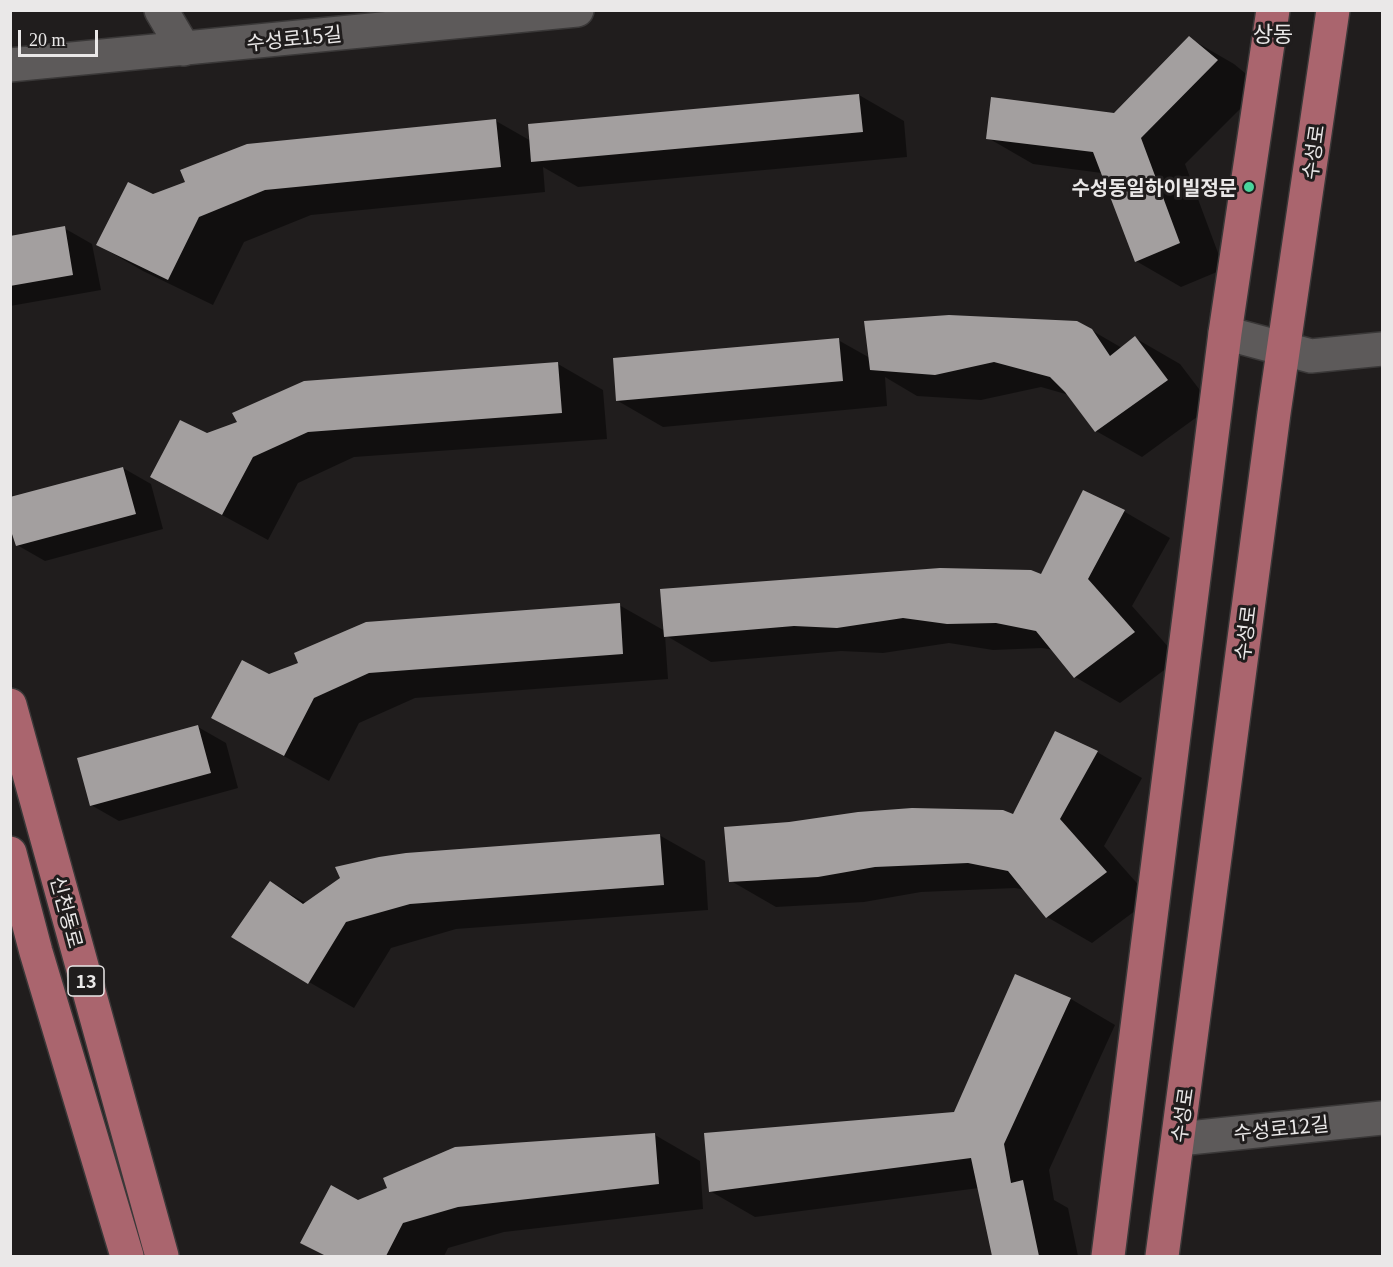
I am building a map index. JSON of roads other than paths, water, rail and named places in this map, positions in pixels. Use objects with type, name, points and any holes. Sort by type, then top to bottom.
[{"type":"main road","points":[[1108,1257],[1225,333],[1273,10]]},
{"type":"main road","name":"수성로","points":[[1162,1257],[1284,348],[1333,10]]},
{"type":"main road","name":"신천동로","points":[[10,705],[162,1257]]},
{"type":"main road","name":"신천동로","points":[[10,853],[36,952],[127,1257]]},
{"type":"street","points":[[161,10],[184,49]]},
{"type":"street","name":"수성로15길","points":[[10,66],[184,49],[401,19],[577,10]]},
{"type":"street","points":[[1225,333],[1311,356],[1383,349]]},
{"type":"street","name":"수성로12길","points":[[1179,1139],[1383,1118]]},
{"type":"place","name":"수성동일하이빌정문","points":[[1249,187]]},
{"type":"district","name":"상동","points":[[1273,34]]}]
